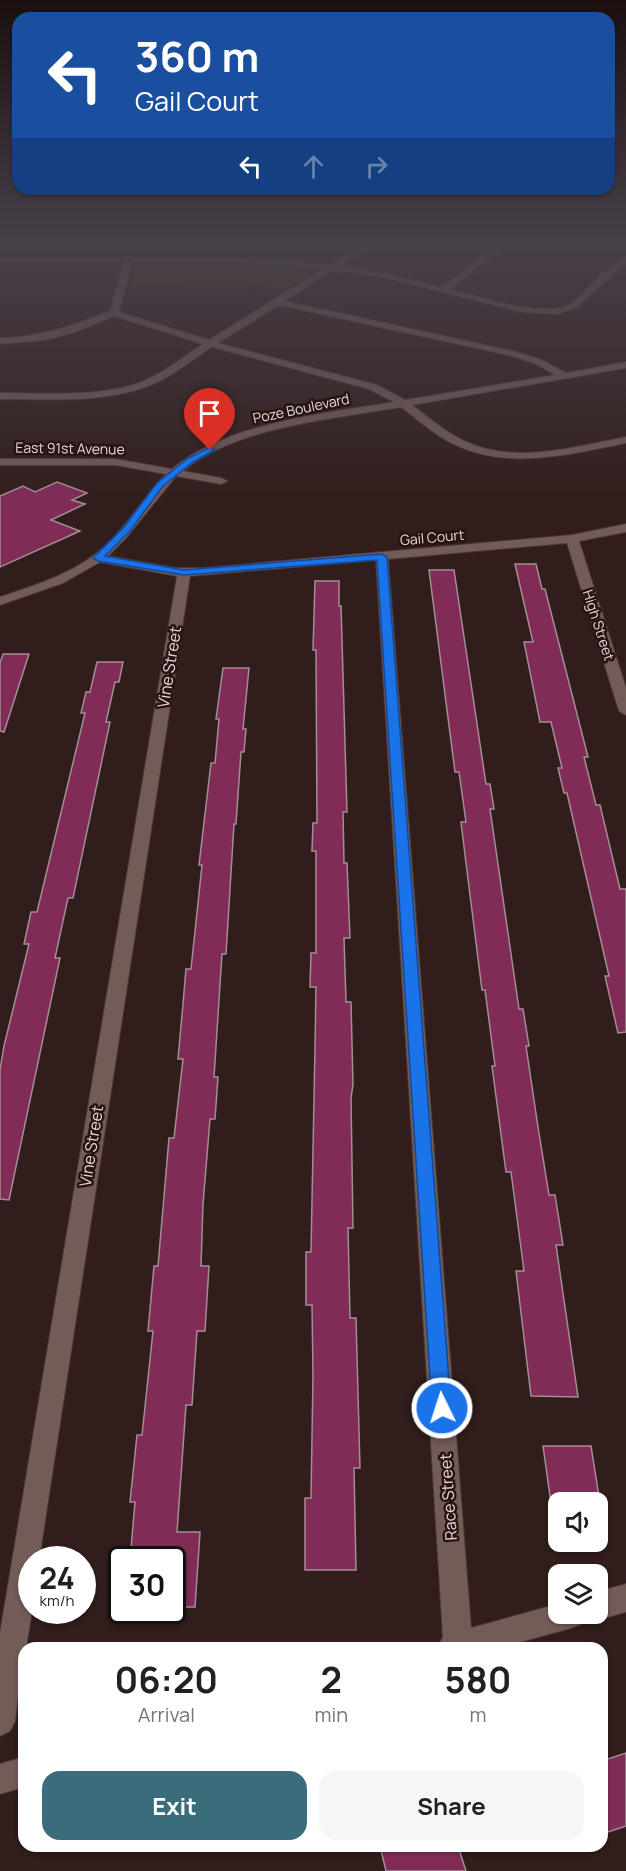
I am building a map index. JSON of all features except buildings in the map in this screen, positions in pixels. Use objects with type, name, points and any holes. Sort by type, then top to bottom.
[{"type":"street","points":[[0,341],[36,340],[64,332]]},
{"type":"street","points":[[173,332],[211,345],[348,378],[381,390],[461,444],[495,453],[550,454],[626,440]]},
{"type":"street","points":[[0,396],[75,396],[121,391],[159,378],[231,332]]},
{"type":"street","points":[[416,332],[514,354],[539,362],[564,376]]},
{"type":"street","name":"Poze Boulevard","points":[[0,601],[48,584],[98,558],[127,529],[149,498],[174,472],[207,452],[254,433],[290,424],[626,365]]},
{"type":"street","name":"East 91st Avenue","points":[[0,462],[115,462],[221,481]]},
{"type":"street","name":"Gail Court","points":[[98,558],[184,573],[572,539],[626,528]]},
{"type":"street","name":"High Street","points":[[572,539],[626,711]]},
{"type":"street","name":"Race Street","points":[[382,557],[454,1642]]},
{"type":"street","name":"Vine Street","points":[[0,1720],[184,573]]},
{"type":"street","points":[[608,1603],[626,1598]]},
{"type":"street","points":[[472,1642],[548,1620]]},
{"type":"street","points":[[0,1779],[18,1774]]},
{"type":"route","points":[[210,450],[174,472],[160,485],[127,529],[98,558],[184,573],[382,557],[442,1408]]}]
